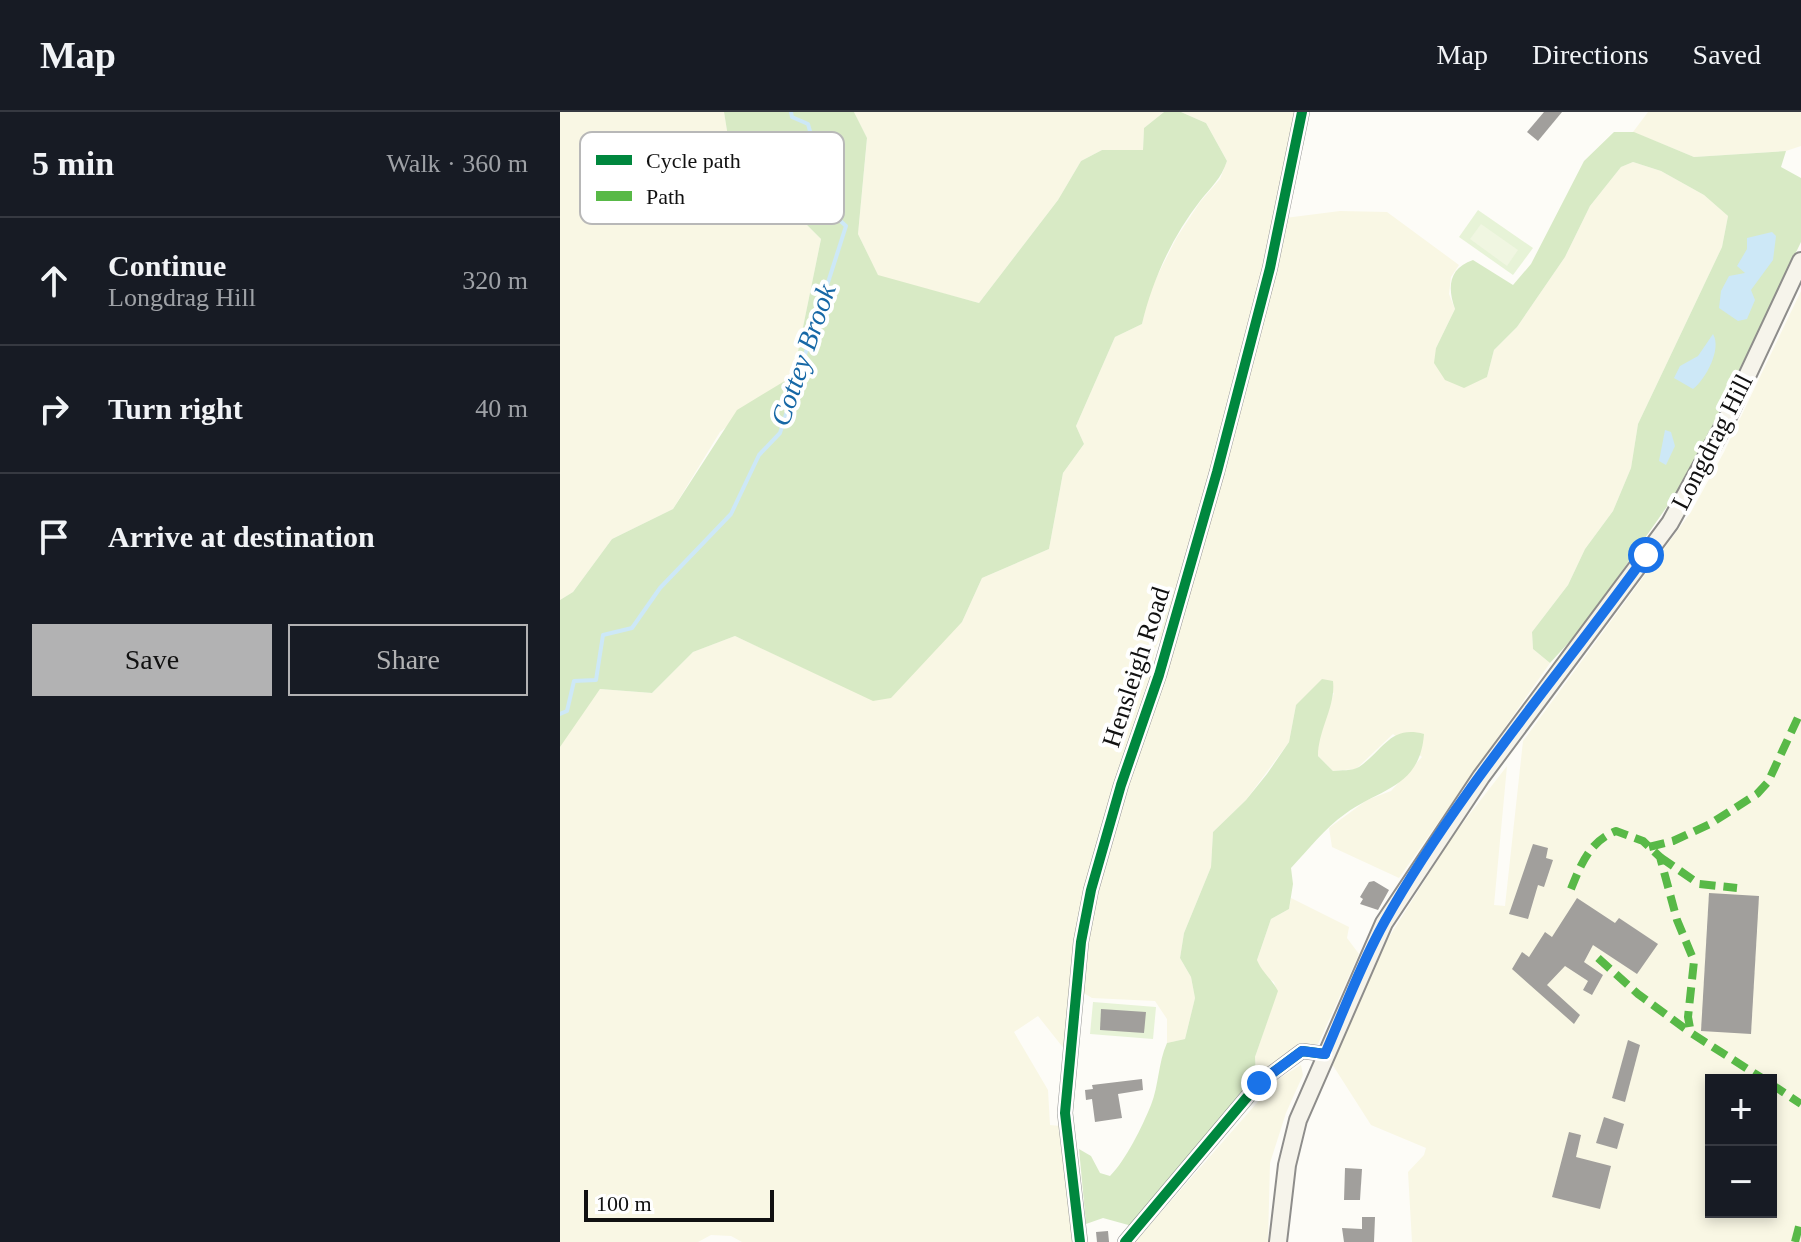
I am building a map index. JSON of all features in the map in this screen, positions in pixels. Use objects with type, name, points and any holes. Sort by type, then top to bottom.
[{"type":"main road","name":"Longdrag Hill","points":[[1278,1242],[1292,1141],[1325,1054],[1371,949],[1434,844],[1670,523],[1694,485],[1801,261]]},
{"type":"street","name":"Hensleigh Road","points":[[1080,1242],[1065,1113],[1076,987],[1091,890],[1121,785],[1159,675],[1217,472],[1270,268],[1302,112]]},
{"type":"street","points":[[1125,1242],[1259,1083],[1302,1051],[1325,1054]]},
{"type":"shaded area","points":[[560,112],[724,112],[727,132],[580,132],[580,224],[806,224],[821,239],[793,376],[720,432],[673,509],[612,539],[573,592],[560,600]]},
{"type":"shaded area","points":[[854,112],[1164,112],[1144,128],[1143,150],[1102,150],[1081,161],[1058,200],[979,303],[878,276],[858,234],[867,139]]},
{"type":"shaded area","points":[[1181,112],[1295,112],[1257,293],[1186,566],[1167,626],[1155,649],[1150,685],[1100,832],[1077,931],[1065,1050],[1038,1016],[1014,1032],[1048,1090],[1050,1125],[1060,1126],[1075,1242],[742,1242],[731,1236],[711,1235],[698,1242],[560,1242],[560,747],[600,689],[652,693],[693,652],[735,636],[873,700],[962,622],[982,578],[1049,549],[1063,473],[1084,444],[1076,426],[1115,337],[1142,324],[1149,292],[1177,237],[1220,179],[1227,161],[1206,123]]},
{"type":"shaded area","points":[[1648,112],[1801,112],[1801,146],[1786,151],[1694,157],[1633,132]]},
{"type":"shaded area","points":[[1633,162],[1661,171],[1704,195],[1728,216],[1722,247],[1638,424],[1631,468],[1613,511],[1585,549],[1568,585],[1532,632],[1533,649],[1550,663],[1399,878],[1332,847],[1329,828],[1367,800],[1391,791],[1422,757],[1393,734],[1356,769],[1333,771],[1318,756],[1318,734],[1334,693],[1296,705],[1289,742],[1246,800],[1213,832],[1211,867],[1184,933],[1180,958],[1191,977],[1195,998],[1185,1039],[1167,1043],[1167,1019],[1155,1001],[1092,998],[1082,992],[1092,918],[1111,834],[1150,722],[1217,498],[1285,218],[1340,211],[1387,212],[1459,265],[1451,277],[1449,294],[1455,309],[1436,348],[1487,377],[1494,350],[1517,327],[1565,257],[1590,206],[1621,167]]},
{"type":"shaded area","points":[[1801,291],[1801,1242],[1412,1242],[1408,1172],[1424,1155],[1426,1148],[1371,1125],[1332,1064],[1386,942],[1452,837],[1507,766],[1494,905],[1505,906],[1523,741],[1691,512],[1724,452]]},
{"type":"shaded area","points":[[1291,898],[1349,927],[1347,938],[1359,954],[1318,1044],[1303,1044],[1256,1074],[1255,1057],[1277,991],[1274,982],[1263,975],[1257,960],[1271,919],[1289,909]]},
{"type":"shaded area","points":[[1301,1065],[1303,1075],[1286,1113],[1270,1163],[1268,1242],[1135,1242],[1278,1079]]},
{"type":"green space","points":[[724,112],[854,112],[867,138],[858,234],[878,275],[979,303],[1058,200],[1081,161],[1102,150],[1143,150],[1144,128],[1164,112],[1181,112],[1206,123],[1227,161],[1219,178],[1172,244],[1151,292],[1142,324],[1115,337],[1076,426],[1084,444],[1063,473],[1049,549],[982,578],[962,622],[891,698],[873,701],[735,636],[693,652],[652,693],[600,689],[560,747],[560,600],[573,592],[612,539],[673,509],[737,410],[793,376],[821,239],[806,224],[844,224],[844,132],[727,132]]},
{"type":"green space","points":[[1614,132],[1634,132],[1694,157],[1786,151],[1781,167],[1801,178],[1801,242],[1687,478],[1582,628],[1550,663],[1533,649],[1532,632],[1568,585],[1585,549],[1613,511],[1631,468],[1638,424],[1722,247],[1728,216],[1704,195],[1661,171],[1633,162],[1621,167],[1590,206],[1565,257],[1517,327],[1494,350],[1487,377],[1464,388],[1445,380],[1434,363],[1436,348],[1455,309],[1451,286],[1455,273],[1473,260],[1513,285],[1531,264],[1584,161]]},
{"type":"green space","points":[[1478,210],[1533,248],[1513,275],[1459,237]]},
{"type":"green space","points":[[1481,224],[1518,250],[1507,266],[1470,239]]},
{"type":"green space","points":[[1322,679],[1333,681],[1333,690],[1318,756],[1333,771],[1359,767],[1395,736],[1412,732],[1424,734],[1415,766],[1396,784],[1338,820],[1291,868],[1293,884],[1289,909],[1271,919],[1257,960],[1278,991],[1255,1057],[1256,1074],[1132,1226],[1103,1218],[1086,1224],[1079,1149],[1091,1156],[1100,1173],[1110,1176],[1128,1152],[1147,1114],[1167,1043],[1185,1039],[1195,998],[1191,977],[1180,958],[1184,933],[1211,867],[1213,832],[1267,774],[1289,742],[1296,705]]},
{"type":"green space","points":[[1093,1002],[1156,1007],[1153,1039],[1090,1034]]},
{"type":"water","points":[[1772,232],[1776,236],[1773,260],[1751,290],[1755,300],[1747,319],[1738,321],[1719,308],[1721,291],[1729,276],[1745,273],[1737,266],[1747,249],[1747,238]]},
{"type":"water","points":[[1713,334],[1714,355],[1698,384],[1693,389],[1674,378],[1680,366],[1698,356]]},
{"type":"water","points":[[1665,430],[1671,432],[1675,446],[1666,465],[1659,461]]},
{"type":"building","points":[[1544,112],[1562,112],[1538,141],[1527,132]]},
{"type":"building","points":[[1533,844],[1548,848],[1546,858],[1553,860],[1544,887],[1538,885],[1528,919],[1509,914]]},
{"type":"building","points":[[1374,881],[1389,890],[1378,910],[1360,904],[1363,899],[1360,897],[1369,882]]},
{"type":"building","points":[[1709,893],[1759,896],[1751,1034],[1701,1031]]},
{"type":"building","points":[[1577,898],[1615,923],[1619,918],[1658,944],[1637,974],[1593,945],[1584,962],[1603,975],[1592,995],[1583,990],[1588,981],[1565,966],[1547,985],[1580,1015],[1574,1024],[1512,969],[1522,952],[1529,957],[1545,932],[1552,937]]},
{"type":"building","points":[[1101,1009],[1146,1012],[1144,1033],[1100,1030]]},
{"type":"building","points":[[1628,1040],[1640,1045],[1625,1102],[1612,1098]]},
{"type":"building","points":[[1142,1079],[1143,1090],[1118,1094],[1122,1118],[1095,1122],[1092,1099],[1086,1100],[1085,1090],[1093,1089],[1092,1085]]},
{"type":"building","points":[[1604,1117],[1624,1124],[1617,1149],[1596,1143]]},
{"type":"building","points":[[1569,1132],[1581,1135],[1576,1157],[1611,1166],[1600,1209],[1552,1197]]},
{"type":"building","points":[[1345,1168],[1362,1169],[1360,1200],[1344,1200]]},
{"type":"building","points":[[1362,1217],[1375,1217],[1374,1242],[1344,1242],[1342,1228],[1362,1229]]},
{"type":"building","points":[[1108,1231],[1109,1242],[1097,1242],[1096,1232]]},
{"type":"waterway","name":"Cottey Brook","points":[[791,112],[792,117],[808,124],[810,132]]},
{"type":"waterway","name":"Cottey Brook","points":[[560,714],[567,711],[574,681],[596,680],[603,635],[632,628],[660,588],[731,514],[759,455],[780,433],[846,226],[844,224]]},
{"type":"marked path","points":[[1649,847],[1673,841],[1710,824],[1757,794],[1768,782],[1801,711]]},
{"type":"marked path","points":[[1571,889],[1593,847],[1616,831],[1643,841],[1660,857],[1677,920],[1694,961],[1688,1017],[1691,1033],[1756,1074]]},
{"type":"marked path","points":[[1660,857],[1699,884],[1737,888]]},
{"type":"marked path","points":[[1598,958],[1638,994],[1691,1033]]},
{"type":"marked path","points":[[1777,1088],[1801,1104]]},
{"type":"marked path","points":[[1795,1242],[1801,1219]]},
{"type":"cycle path","points":[[1080,1242],[1065,1113],[1081,942],[1091,890],[1121,785],[1159,675],[1217,472],[1270,268],[1302,112]]},
{"type":"cycle path","points":[[1125,1242],[1259,1083],[1302,1051],[1325,1054]]},
{"type":"route","points":[[1259,1083],[1302,1051],[1325,1054],[1371,949],[1403,891],[1481,777],[1646,555]]}]
